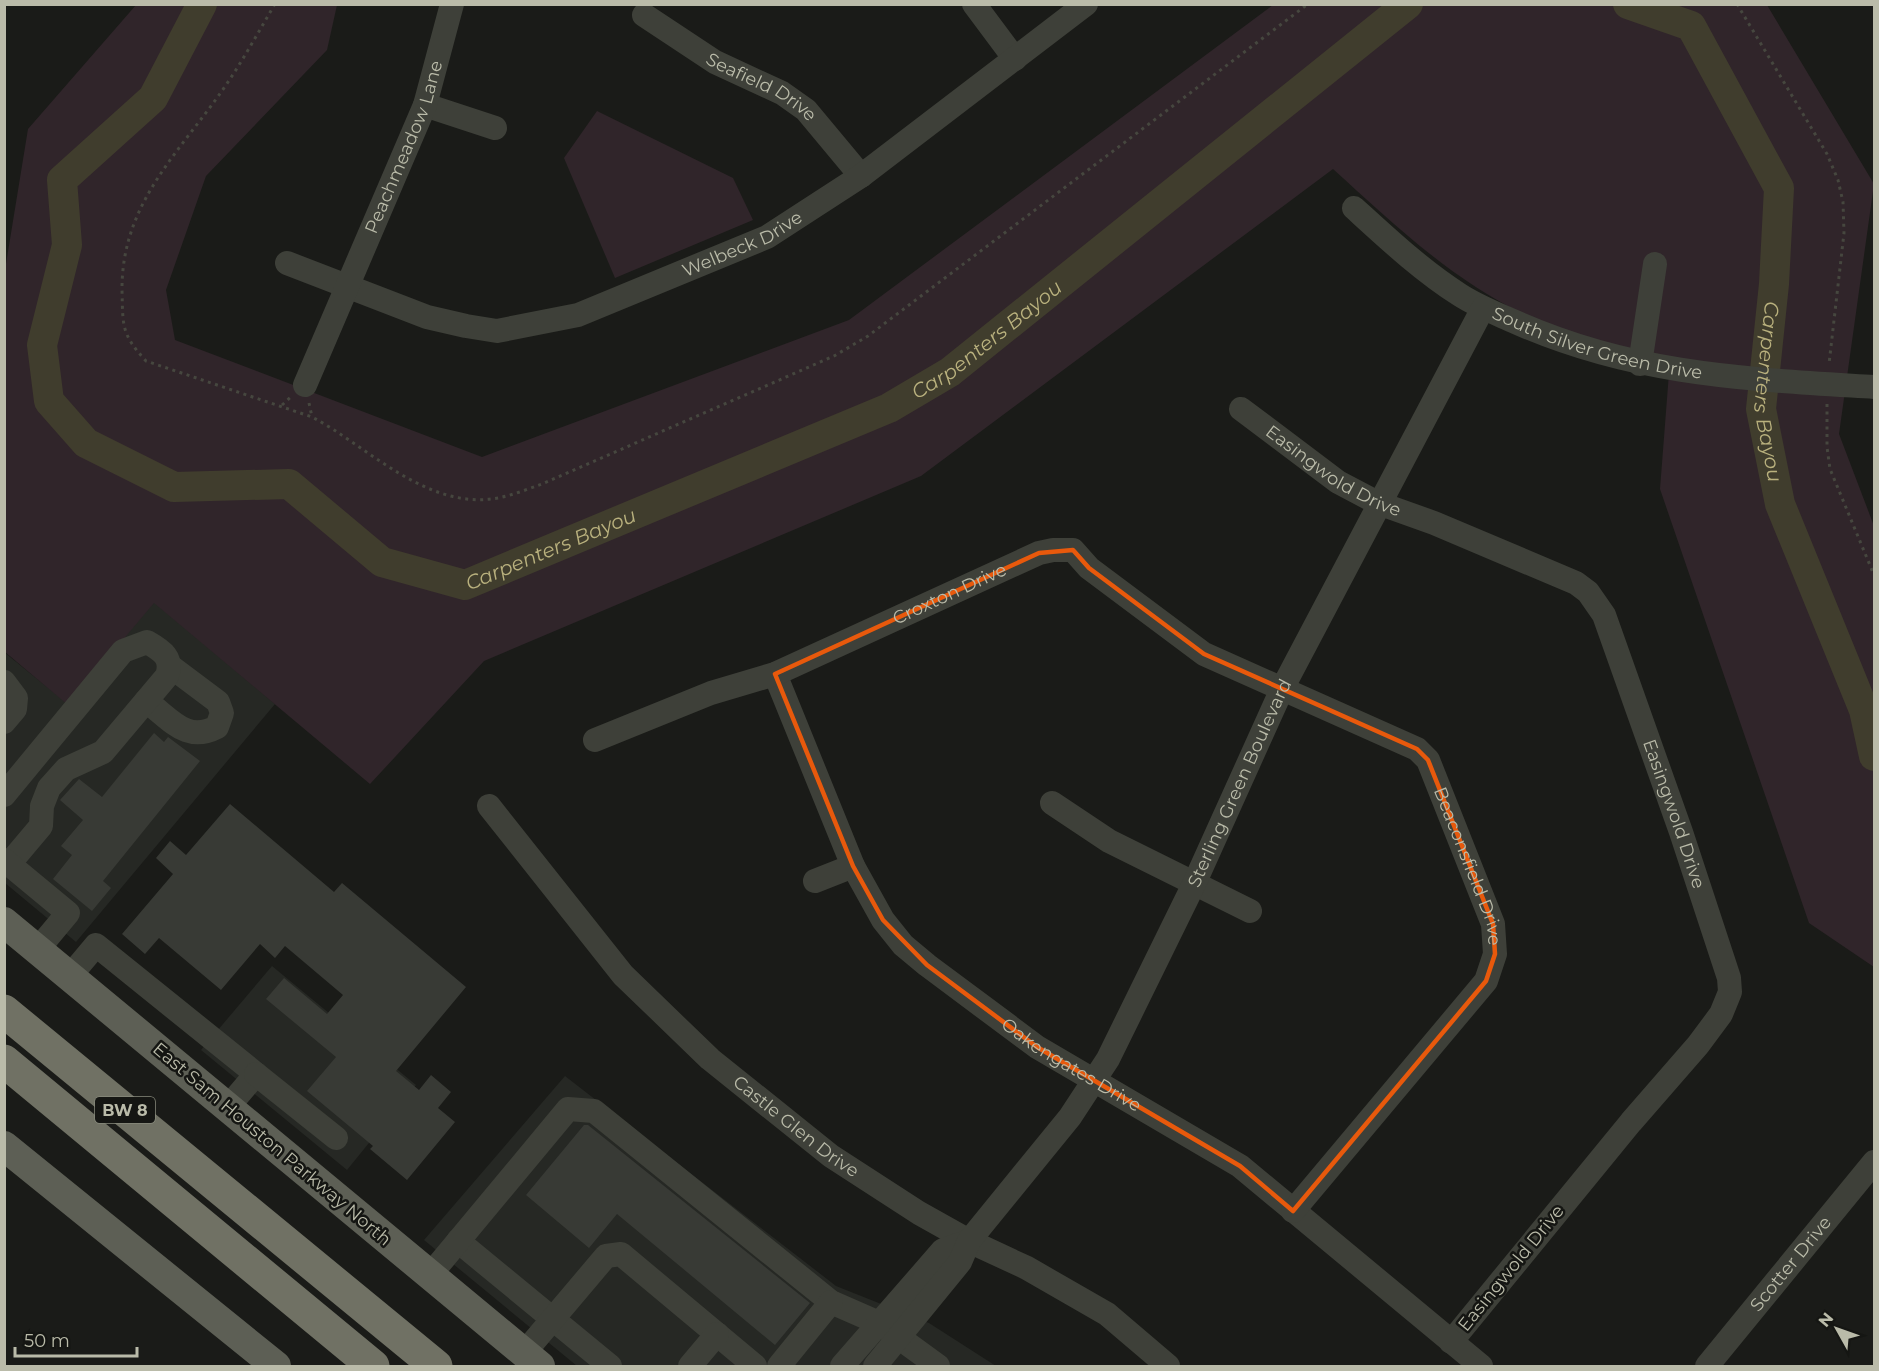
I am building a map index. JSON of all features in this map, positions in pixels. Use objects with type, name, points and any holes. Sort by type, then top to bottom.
[{"type":"highway","points":[[4,997],[175,1139],[246,1210]]},
{"type":"highway","name":"BW 8","points":[[4,1011],[436,1366]]},
{"type":"highway","name":"BW 8","points":[[4,1061],[373,1366]]},
{"type":"highway","points":[[4,1088],[174,1217],[209,1230]]},
{"type":"main road","name":"East Sam Houston Parkway North","points":[[4,922],[532,1360]]},
{"type":"main road","points":[[4,1146],[276,1366]]},
{"type":"street","name":"Peachmeadow Lane","points":[[305,385],[425,105],[452,4]]},
{"type":"street","points":[[974,4],[1015,58]]},
{"type":"street","name":"Welbeck Drive","points":[[346,286],[427,317],[497,331],[578,315],[767,237],[861,176],[1086,4]]},
{"type":"street","name":"Seafield Drive","points":[[644,15],[715,62],[782,93],[806,110],[861,176]]},
{"type":"street","points":[[425,105],[495,128]]},
{"type":"street","name":"South Silver Green Drive","points":[[1354,208],[1419,266],[1483,308],[1543,334],[1640,364],[1691,373],[1875,387]]},
{"type":"street","points":[[287,263],[346,286]]},
{"type":"street","points":[[1640,364],[1655,264]]},
{"type":"street","name":"Sterling Green Boulevard","points":[[875,1366],[960,1262],[969,1241],[1070,1117],[1108,1059],[1194,884],[1282,689],[1377,503],[1483,308]]},
{"type":"street","name":"Easingwold Drive","points":[[1241,409],[1338,482],[1377,503],[1546,568],[1588,592],[1604,615],[1681,832],[1729,978],[1730,992],[1721,1014],[1698,1045],[1631,1122],[1450,1342]]},
{"type":"street","name":"Croxton Drive","points":[[595,740],[711,693],[775,674],[1039,553],[1053,550],[1073,550],[1089,568],[1204,654],[1282,689]]},
{"type":"street","points":[[4,795],[123,651],[147,642],[166,656],[170,666],[218,702],[222,713],[217,727],[202,735],[190,733],[146,701]]},
{"type":"street","points":[[38,949],[68,913],[7,862],[41,826],[42,806],[49,788],[66,769],[103,752],[167,676],[170,666]]},
{"type":"street","name":"Oakengates Drive","points":[[775,674],[853,866],[877,912],[903,945],[1037,1047],[1240,1166],[1481,1366]]},
{"type":"street","points":[[4,682],[16,698],[15,709],[4,722]]},
{"type":"street","name":"Beaconsfield Drive","points":[[1282,689],[1417,749],[1428,760],[1493,924],[1495,954],[1486,981],[1293,1210]]},
{"type":"street","points":[[1052,803],[1109,841],[1250,911]]},
{"type":"street","name":"Castle Glen Drive","points":[[489,806],[623,975],[693,1043],[831,1156],[918,1213],[969,1241],[1027,1268],[1107,1314],[1168,1366]]},
{"type":"street","points":[[814,881],[853,866]]},
{"type":"street","points":[[70,976],[96,945],[336,1138]]},
{"type":"street","points":[[228,1107],[256,1074]]},
{"type":"street","points":[[430,1275],[568,1109],[594,1111],[831,1302],[879,1323],[900,1336],[926,1363]]},
{"type":"street","name":"Scotter Drive","points":[[1707,1366],[1875,1162]]},
{"type":"street","points":[[458,1241],[610,1366]]},
{"type":"street","name":"Sterling Green Boulevard","points":[[842,1366],[943,1250],[969,1241]]},
{"type":"street","points":[[532,1360],[552,1320],[606,1256],[621,1254],[754,1366]]},
{"type":"street","points":[[779,1366],[831,1302]]},
{"type":"street","points":[[690,1366],[717,1334]]},
{"type":"path","points":[[1737,4],[1827,154],[1843,202],[1844,233],[1817,383],[1830,469],[1875,575]]},
{"type":"highlighted area","points":[[1073,550],[1089,568],[1204,654],[1417,749],[1428,760],[1493,924],[1495,954],[1486,981],[1293,1211],[1240,1166],[1037,1047],[927,965],[883,920],[853,866],[775,674],[1039,553]]},
{"type":"shaded area","points":[[136,5],[337,5],[327,50],[206,176],[166,290],[175,340],[482,457],[849,320],[1273,5],[1767,5],[1874,184],[1839,434],[1874,526],[1874,967],[1809,923],[1660,489],[1670,360],[1562,330],[1516,310],[1487,294],[1407,235],[1333,169],[921,476],[484,661],[370,784],[154,603],[68,705],[5,652],[5,270],[28,129]]},
{"type":"shaded area","points":[[597,111],[733,178],[753,220],[615,278],[564,158]]},
{"type":"shaded area","points":[[154,602],[275,704],[76,942],[5,883],[4,652],[68,704]]},
{"type":"shaded area","points":[[272,966],[416,1085],[347,1170],[201,1050]]},
{"type":"shaded area","points":[[565,1076],[836,1286],[929,1323],[996,1366],[577,1366],[424,1240]]},
{"type":"building","points":[[154,733],[164,742],[168,737],[200,761],[103,881],[111,888],[92,911],[53,879],[72,855],[61,846],[83,820],[60,800],[79,779],[102,797]]},
{"type":"building","points":[[230,804],[334,892],[342,883],[466,987],[396,1071],[419,1090],[431,1075],[451,1092],[438,1108],[455,1122],[407,1180],[370,1149],[373,1146],[307,1091],[336,1057],[266,999],[284,978],[327,1014],[343,995],[285,946],[275,958],[260,944],[221,990],[159,938],[145,954],[122,934],[173,874],[156,858],[170,841],[186,855]]},
{"type":"building","points":[[584,1125],[588,1125],[810,1303],[775,1345],[617,1214],[589,1248],[526,1195]]},
{"type":"waterway","name":"Carpenters Bayou","points":[[202,4],[153,98],[62,180],[67,245],[42,345],[49,401],[86,443],[174,487],[289,484],[382,562],[465,585],[889,408],[950,372],[1408,4]]},
{"type":"waterway","name":"Carpenters Bayou","points":[[1628,4],[1691,26],[1779,188],[1774,284],[1761,409],[1780,504],[1864,710],[1874,756]]}]
